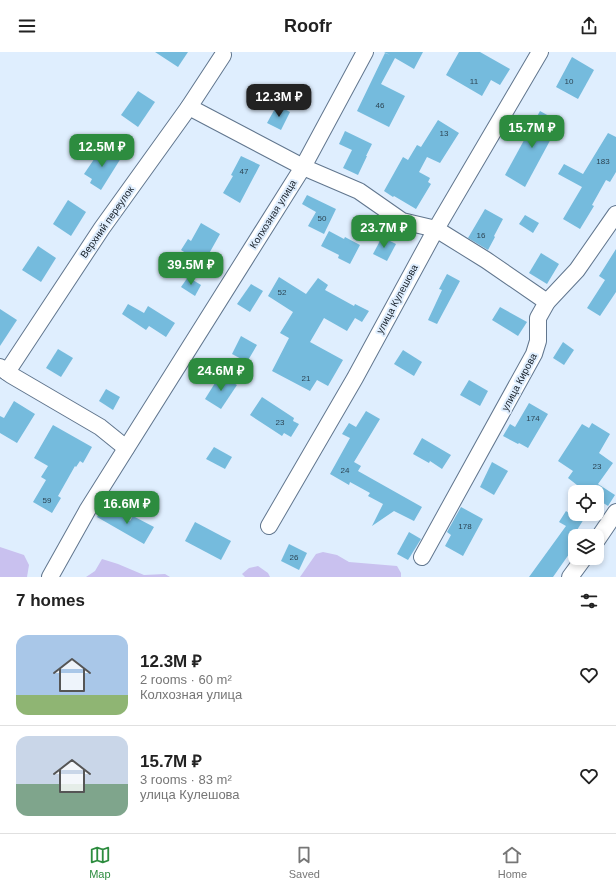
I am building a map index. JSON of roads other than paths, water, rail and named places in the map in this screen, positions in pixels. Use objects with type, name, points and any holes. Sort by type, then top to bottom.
[{"type":"street","name":"Колхозная улица","points":[[50,577],[88,509],[303,167],[365,52]]},
{"type":"street","name":"улица Кулешова","points":[[269,526],[355,378],[436,229],[540,52]]},
{"type":"street","name":"Верхний переулок","points":[[126,448],[100,427],[4,370],[223,55]]},
{"type":"street","points":[[189,106],[303,167],[359,191],[402,221],[436,229],[486,260],[547,302]]},
{"type":"street","name":"улица Кирова","points":[[422,557],[534,354],[538,342],[538,318],[547,302],[577,270],[616,214]]},
{"type":"street","points":[[604,530],[616,512]]},
{"type":"street","points":[[570,577],[579,565]]}]
